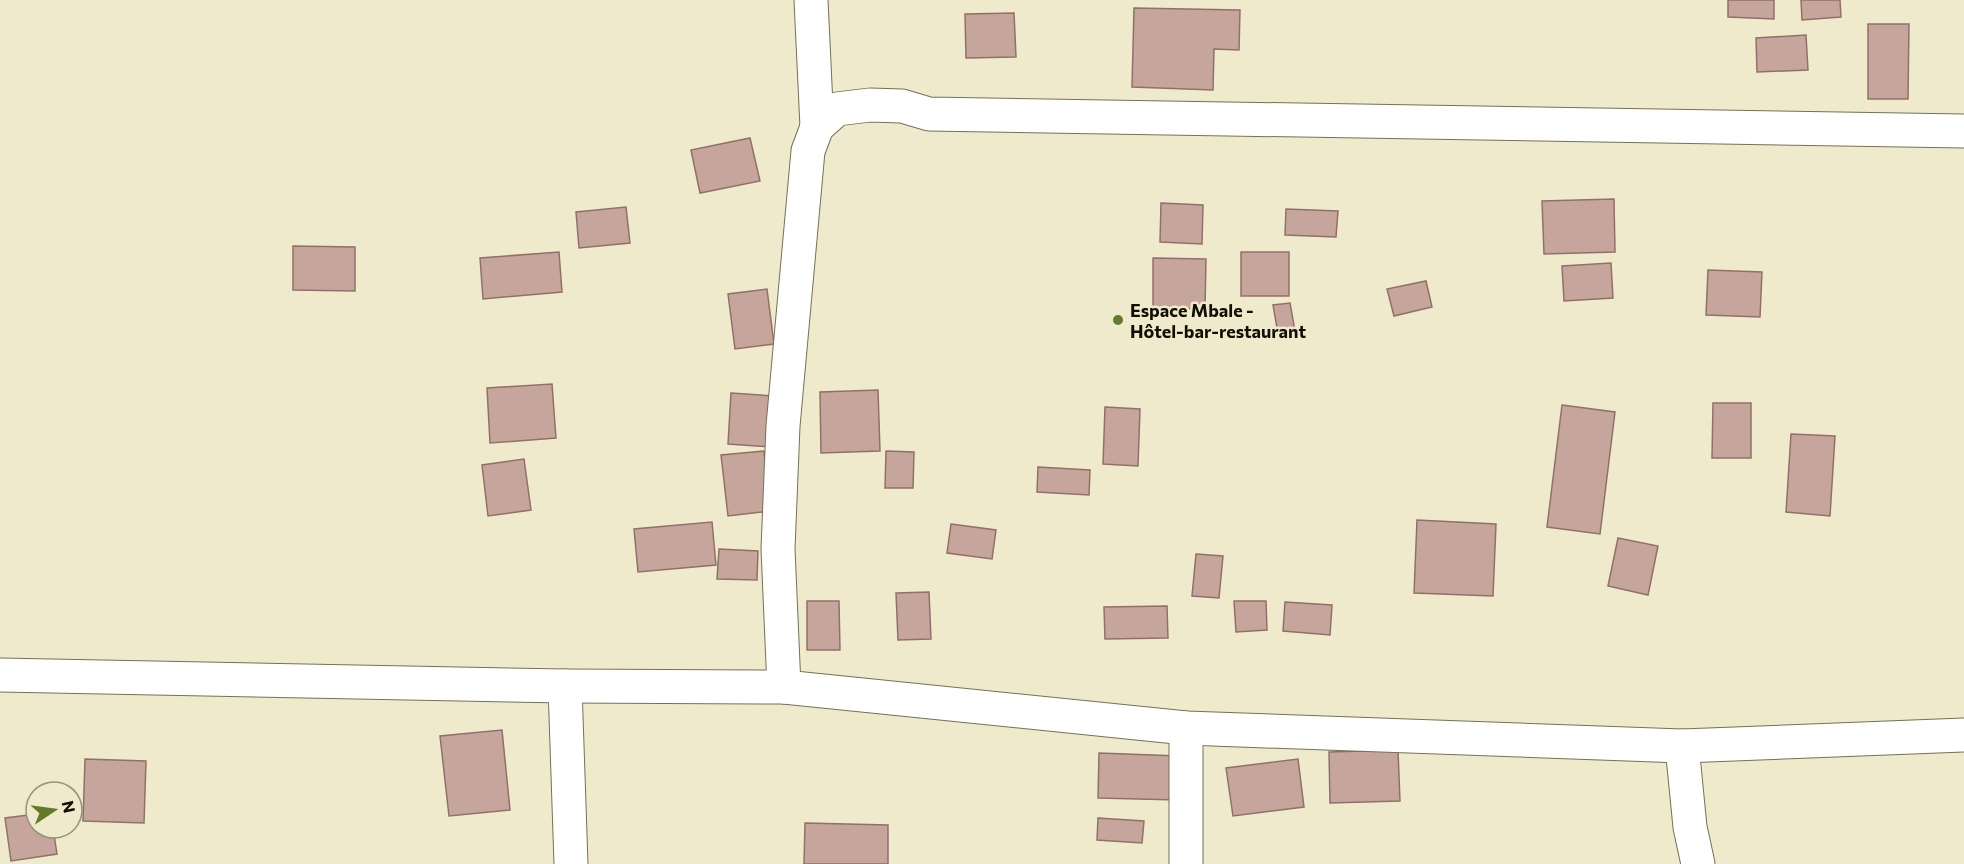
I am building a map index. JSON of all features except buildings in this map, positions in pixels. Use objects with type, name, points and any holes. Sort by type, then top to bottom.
[{"type":"street","points":[[784,687],[778,549],[783,426],[808,151],[817,127],[811,0]]},
{"type":"street","points":[[817,127],[837,110],[870,105],[902,106],[929,114],[1964,131]]},
{"type":"street","points":[[0,675],[565,686],[784,687],[1186,728],[1682,746],[1964,735]]},
{"type":"street","points":[[565,686],[571,864]]},
{"type":"street","points":[[1186,728],[1186,864]]},
{"type":"street","points":[[1682,746],[1690,827],[1698,864]]},
{"type":"place","name":"Espace Mbale - Hôtel-bar-restaurant","points":[[1118,320]]}]
